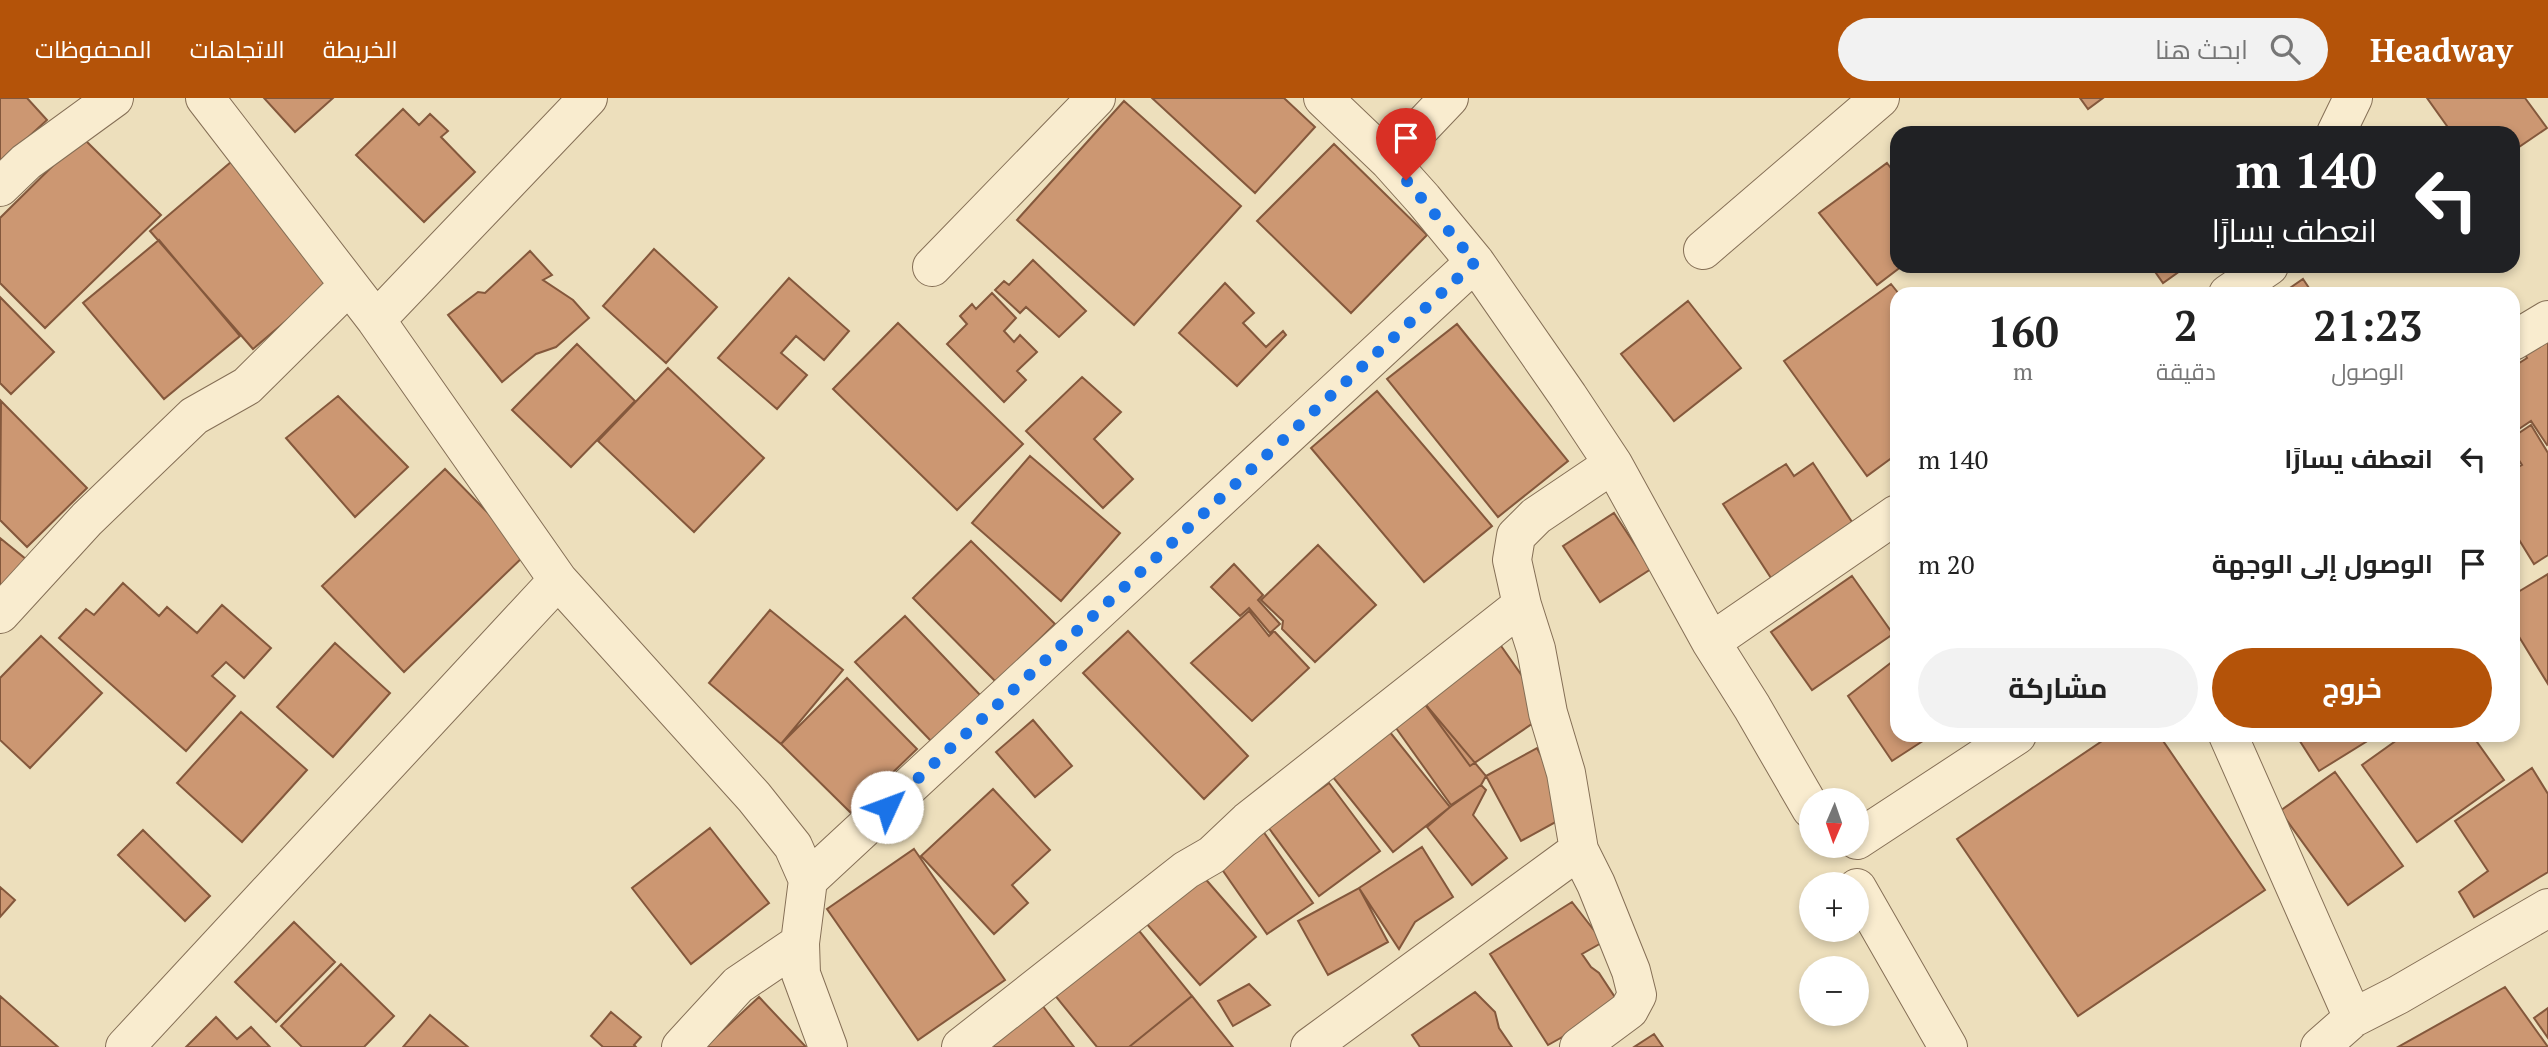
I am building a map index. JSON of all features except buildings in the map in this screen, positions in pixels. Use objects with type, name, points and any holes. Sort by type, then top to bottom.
[{"type":"street","points":[[0,187],[26,162],[114,98]]},
{"type":"street","points":[[205,98],[376,320],[558,580],[754,797],[793,846],[808,880],[800,943],[801,974],[828,1047]]},
{"type":"street","points":[[376,320],[588,98]]},
{"type":"street","points":[[932,267],[1096,98]]},
{"type":"street","points":[[1323,98],[1389,161],[1475,262],[1613,464],[1711,642],[1799,788]]},
{"type":"street","points":[[1389,161],[1448,98]]},
{"type":"street","points":[[1703,250],[1880,98]]},
{"type":"street","points":[[2339,126],[2353,98]]},
{"type":"street","points":[[808,880],[1475,262]]},
{"type":"street","points":[[2238,287],[2259,273]]},
{"type":"street","points":[[0,614],[87,519],[194,416],[247,386],[349,285]]},
{"type":"street","points":[[2520,337],[2548,320]]},
{"type":"street","points":[[1579,1047],[1629,1010],[1637,995],[1631,971],[1596,884],[1579,850],[1566,773],[1548,713],[1536,649],[1512,560],[1516,536],[1536,516],[1613,464]]},
{"type":"street","points":[[1711,642],[1890,519]]},
{"type":"street","points":[[125,1047],[558,580]]},
{"type":"street","points":[[961,1047],[1186,870],[1212,855],[1248,821],[1522,605]]},
{"type":"street","points":[[1948,1047],[1848,859],[2007,742]]},
{"type":"street","points":[[2231,742],[2353,1018]]},
{"type":"street","points":[[1310,1047],[1579,850]]},
{"type":"street","points":[[2320,1047],[2353,1018],[2548,908]]},
{"type":"street","points":[[681,1047],[738,985],[800,943]]},
{"type":"route","points":[[887,807],[1475,262],[1406,180]]}]
